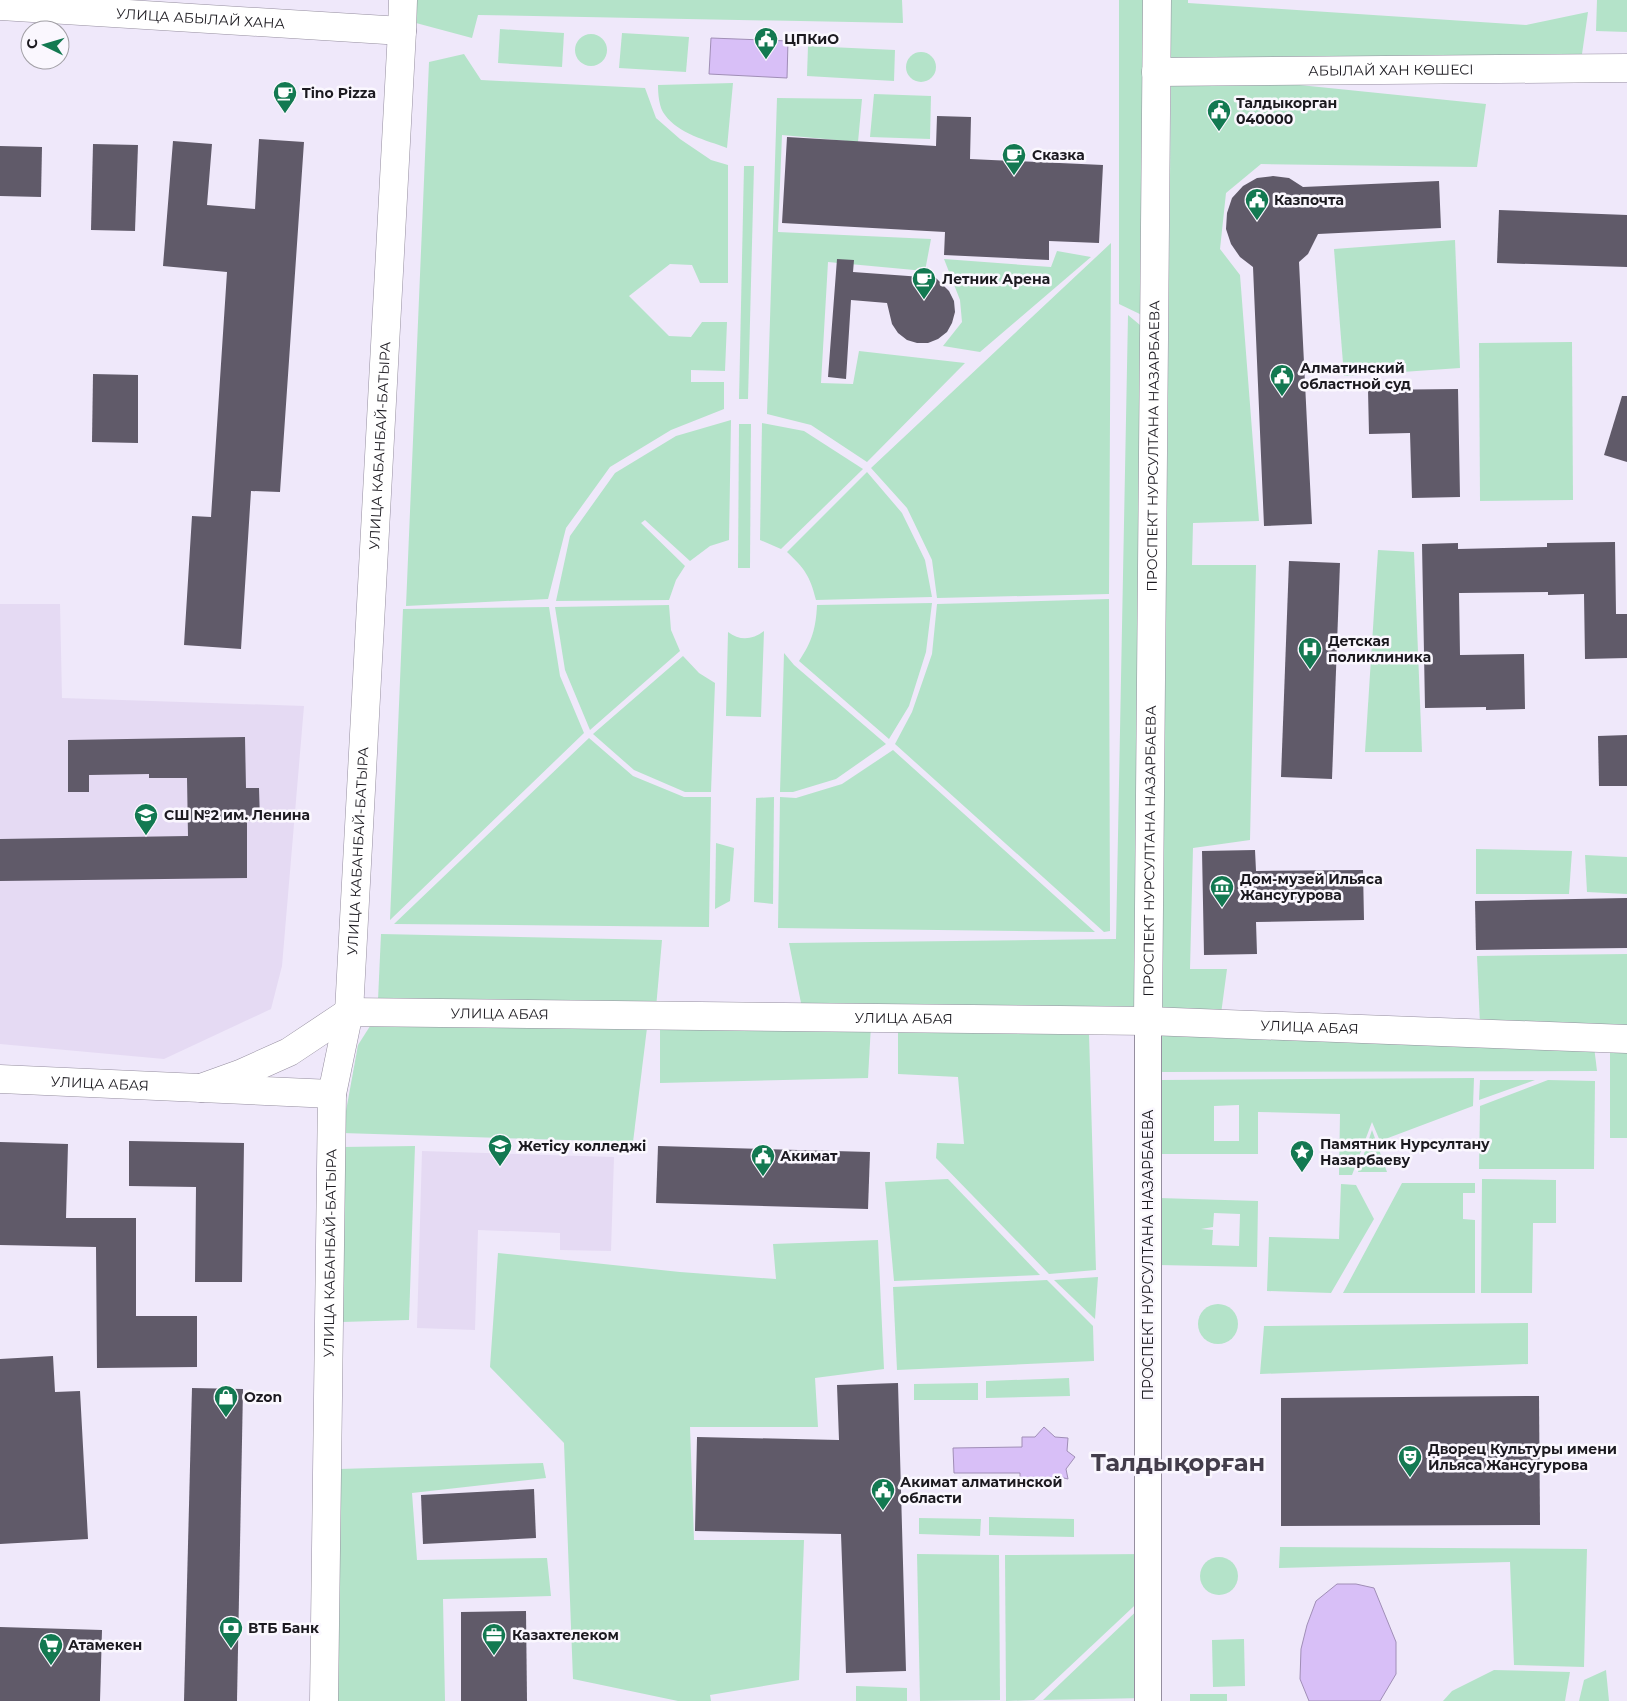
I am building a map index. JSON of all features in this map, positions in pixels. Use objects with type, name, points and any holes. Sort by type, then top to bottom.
[{"type":"main road","name":"УЛИЦА КАБАНБАЙ-БАТЫРА","points":[[324,1701],[332,1094],[349,1012],[403,0]]},
{"type":"main road","name":"ПРОСПЕКТ НУРСУЛТАНА НАЗАРБАЕВА","points":[[1148,1021],[1157,0]]},
{"type":"main road","name":"УЛИЦА АБЫЛАЙ ХАНА","points":[[0,6],[402,31]]},
{"type":"main road","name":"АБЫЛАЙ ХАН КӨШЕСІ","points":[[1156,72],[1627,68]]},
{"type":"main road","name":"УЛИЦА АБАЯ","points":[[201,1088],[240,1074],[289,1052],[349,1012],[1148,1021],[1627,1039]]},
{"type":"main road","name":"УЛИЦА АБАЯ","points":[[0,1079],[332,1094]]},
{"type":"street","name":"ПРОСПЕКТ НУРСУЛТАНА НАЗАРБАЕВА","points":[[1148,1021],[1148,1701]]},
{"type":"shaded area","points":[[711,38],[788,41],[787,78],[709,74]]},
{"type":"shaded area","name":"СШ №2 им. Ленина","points":[[0,604],[60,604],[62,698],[304,706],[282,966],[271,1009],[164,1059],[0,1044]]},
{"type":"shaded area","points":[[422,1151],[614,1157],[611,1251],[560,1250],[560,1233],[478,1230],[475,1330],[417,1328]]},
{"type":"shaded area","points":[[1044,1427],[1055,1437],[1068,1438],[1067,1451],[1075,1457],[1066,1469],[1068,1479],[1056,1476],[1042,1487],[1036,1479],[1020,1480],[1020,1473],[954,1473],[953,1448],[1022,1447],[1022,1437],[1035,1437]]},
{"type":"shaded area","points":[[1337,1584],[1356,1584],[1374,1588],[1396,1642],[1396,1674],[1380,1701],[1309,1701],[1300,1679],[1301,1649],[1316,1601]]},
{"type":"green space","points":[[416,0],[902,0],[903,23],[478,15],[472,38],[416,23]]},
{"type":"green space","points":[[1119,0],[1150,0],[1146,317],[1119,304]]},
{"type":"green space","points":[[1166,0],[1188,0],[1188,3],[1526,25],[1588,12],[1581,61],[1165,62]]},
{"type":"green space","points":[[1597,0],[1627,0],[1627,32],[1596,31]]},
{"type":"green space","points":[[500,29],[564,33],[562,67],[498,63]]},
{"type":"green space","points":[[622,33],[689,37],[686,72],[619,68]]},
{"type":"green space","points":[[591,34],[597,35],[602,39],[606,44],[606,56],[602,61],[597,65],[591,66],[585,65],[580,61],[576,56],[575,50],[576,44],[580,39],[585,35]]},
{"type":"green space","points":[[808,46],[895,50],[894,81],[807,76]]},
{"type":"green space","points":[[921,52],[927,53],[935,61],[935,73],[927,81],[921,82],[915,81],[907,73],[906,67],[907,61],[915,53]]},
{"type":"green space","points":[[464,54],[481,80],[645,88],[656,118],[680,139],[711,160],[728,165],[728,283],[700,283],[692,265],[670,264],[629,296],[669,336],[691,337],[702,322],[727,322],[725,371],[691,370],[691,382],[724,382],[724,409],[671,430],[610,467],[566,528],[548,599],[406,606],[429,62]]},
{"type":"green space","points":[[1171,72],[1486,104],[1477,167],[1261,164],[1226,193],[1220,249],[1240,275],[1259,521],[1193,523],[1192,565],[1256,565],[1250,840],[1193,848],[1190,969],[1227,969],[1221,1014],[1162,1010]]},
{"type":"green space","points":[[733,83],[727,148],[685,132],[671,122],[661,109],[658,85]]},
{"type":"green space","points":[[874,94],[931,96],[930,139],[870,137]]},
{"type":"green space","points":[[777,98],[862,99],[858,142],[782,135],[778,232],[931,239],[925,271],[828,262],[821,383],[853,384],[859,351],[965,363],[867,462],[811,425],[767,414]]},
{"type":"green space","points":[[744,166],[754,166],[748,399],[739,399]]},
{"type":"green space","points":[[1455,240],[1460,368],[1344,376],[1334,249]]},
{"type":"green space","points":[[1111,243],[1109,594],[937,598],[932,560],[907,508],[871,468]]},
{"type":"green space","points":[[1057,251],[1091,257],[980,352],[943,346],[962,322],[960,300],[944,259],[1051,267]]},
{"type":"green space","points":[[1128,315],[1146,330],[1135,1012],[802,1008],[789,943],[1116,939]]},
{"type":"green space","points":[[1572,342],[1573,500],[1480,501],[1479,343]]},
{"type":"green space","points":[[731,420],[729,540],[710,546],[690,561],[645,520],[641,523],[685,566],[676,580],[669,600],[556,601],[570,536],[615,473],[676,436]]},
{"type":"green space","points":[[762,423],[804,431],[863,469],[781,549],[760,540]]},
{"type":"green space","points":[[739,424],[751,424],[750,568],[738,568]]},
{"type":"green space","points":[[867,472],[902,513],[925,560],[932,597],[816,600],[806,573],[787,552]]},
{"type":"green space","points":[[1378,550],[1414,552],[1422,752],[1365,752]]},
{"type":"green space","points":[[1109,599],[1110,931],[1104,932],[895,744],[912,712],[932,654],[937,604]]},
{"type":"green space","points":[[932,603],[926,652],[909,706],[889,739],[799,661],[812,634],[816,621],[817,605]]},
{"type":"green space","points":[[669,605],[671,630],[680,651],[590,730],[565,670],[555,607]]},
{"type":"green space","points":[[549,607],[560,676],[584,733],[390,920],[403,609]]},
{"type":"green space","points":[[764,631],[761,717],[726,716],[728,632],[737,637],[750,638]]},
{"type":"green space","points":[[784,653],[794,665],[886,744],[836,779],[793,792],[780,792]]},
{"type":"green space","points":[[683,656],[699,673],[715,683],[711,792],[685,792],[634,770],[593,734]]},
{"type":"green space","points":[[589,738],[633,776],[684,797],[711,797],[709,927],[394,924]]},
{"type":"green space","points":[[893,750],[1095,932],[778,928],[780,797],[796,798],[842,784]]},
{"type":"green space","points":[[774,797],[773,904],[754,902],[756,798]]},
{"type":"green space","points":[[716,843],[734,848],[730,901],[715,909]]},
{"type":"green space","points":[[1476,849],[1572,851],[1569,894],[1476,894]]},
{"type":"green space","points":[[1585,855],[1627,857],[1627,894],[1587,892]]},
{"type":"green space","points":[[381,934],[662,940],[656,1008],[378,1000]]},
{"type":"green space","points":[[1627,954],[1627,1030],[1480,1025],[1477,956]]},
{"type":"green space","points":[[660,1022],[871,1025],[868,1078],[660,1083]]},
{"type":"green space","points":[[372,1023],[647,1028],[633,1142],[342,1133],[358,1045]]},
{"type":"green space","points":[[1158,1028],[1594,1046],[1597,1071],[1161,1072]]},
{"type":"green space","points":[[898,1029],[1089,1034],[1096,1270],[1049,1274],[936,1158],[937,1143],[964,1144],[958,1077],[898,1074]]},
{"type":"green space","points":[[1610,1044],[1627,1045],[1627,1138],[1610,1138]]},
{"type":"green space","points":[[1474,1078],[1473,1106],[1380,1141],[1372,1122],[1352,1175],[1339,1175],[1340,1114],[1258,1112],[1258,1154],[1160,1154],[1160,1080]],"holes":[[[1239,1105],[1239,1141],[1214,1141],[1214,1106]]]},
{"type":"green space","points":[[1480,1080],[1535,1080],[1479,1100]]},
{"type":"green space","points":[[1548,1080],[1595,1081],[1594,1169],[1479,1169],[1480,1106]]},
{"type":"green space","points":[[1372,1130],[1387,1172],[1358,1172]]},
{"type":"green space","points":[[415,1146],[409,1320],[342,1322],[342,1147]]},
{"type":"green space","points":[[948,1179],[1040,1275],[894,1281],[885,1182]]},
{"type":"green space","points":[[1482,1179],[1556,1180],[1556,1223],[1533,1223],[1532,1293],[1481,1293]]},
{"type":"green space","points":[[1402,1183],[1475,1183],[1475,1193],[1463,1193],[1463,1219],[1475,1220],[1475,1293],[1343,1293]]},
{"type":"green space","points":[[1341,1184],[1356,1185],[1374,1219],[1331,1293],[1267,1291],[1269,1237],[1339,1239]]},
{"type":"green space","points":[[1159,1198],[1258,1201],[1257,1267],[1158,1265]],"holes":[[[1214,1213],[1240,1214],[1239,1246],[1212,1245],[1213,1230],[1201,1229],[1213,1227]]]},
{"type":"green space","points":[[878,1240],[884,1369],[815,1378],[818,1427],[690,1427],[694,1540],[804,1540],[799,1680],[710,1695],[711,1701],[678,1701],[573,1679],[564,1443],[490,1367],[498,1253],[680,1272],[776,1279],[773,1244]]},
{"type":"green space","points":[[1098,1277],[1095,1319],[1054,1280]]},
{"type":"green space","points":[[1047,1280],[1093,1326],[1094,1361],[897,1370],[893,1287]]},
{"type":"green space","points":[[1222,1304],[1229,1307],[1235,1313],[1238,1324],[1237,1332],[1229,1341],[1222,1344],[1214,1344],[1207,1341],[1199,1332],[1198,1320],[1201,1313],[1210,1305]]},
{"type":"green space","points":[[1528,1323],[1528,1364],[1260,1374],[1264,1326]]},
{"type":"green space","points":[[1069,1378],[1070,1396],[986,1398],[986,1381]]},
{"type":"green space","points":[[978,1383],[978,1400],[914,1400],[914,1384]]},
{"type":"green space","points":[[543,1463],[546,1478],[412,1493],[417,1560],[547,1558],[551,1596],[443,1599],[445,1701],[336,1701],[339,1469]]},
{"type":"green space","points":[[989,1517],[1074,1519],[1074,1537],[989,1535]]},
{"type":"green space","points":[[919,1518],[981,1519],[980,1536],[919,1534]]},
{"type":"green space","points":[[1280,1547],[1587,1549],[1584,1667],[1514,1665],[1510,1562],[1279,1568]]},
{"type":"green space","points":[[917,1554],[999,1555],[1000,1700],[920,1701]]},
{"type":"green space","points":[[1145,1554],[1148,1593],[1034,1700],[1006,1701],[1005,1555]]},
{"type":"green space","points":[[1219,1557],[1233,1562],[1238,1576],[1233,1590],[1219,1595],[1205,1590],[1200,1576],[1205,1562]]},
{"type":"green space","points":[[1145,1603],[1145,1698],[1043,1700]]},
{"type":"green space","points":[[1244,1639],[1245,1686],[1213,1687],[1212,1640]]},
{"type":"green space","points":[[1494,1670],[1570,1672],[1565,1701],[1443,1701],[1452,1691]]},
{"type":"green space","points":[[1606,1670],[1609,1701],[1579,1701],[1584,1680]]},
{"type":"green space","points":[[856,1686],[907,1688],[907,1701],[856,1701]]},
{"type":"green space","points":[[1190,1694],[1227,1694],[1227,1701],[1190,1701]]},
{"type":"building","points":[[937,116],[971,117],[970,159],[1103,165],[1099,243],[1049,241],[1049,260],[944,255],[945,232],[782,223],[787,137],[936,146]]},
{"type":"building","points":[[259,139],[304,142],[280,492],[251,491],[241,649],[184,645],[192,516],[211,517],[227,272],[163,266],[173,141],[212,144],[207,205],[255,209]]},
{"type":"building","points":[[93,144],[138,145],[135,231],[91,230]]},
{"type":"building","points":[[0,146],[42,147],[41,197],[0,196]]},
{"type":"building","points":[[1273,176],[1289,178],[1303,187],[1439,181],[1441,228],[1318,234],[1308,254],[1299,262],[1312,524],[1264,526],[1253,267],[1240,257],[1231,244],[1226,229],[1227,213],[1232,198],[1243,186],[1257,178]]},
{"type":"building","points":[[1499,210],[1627,215],[1627,267],[1497,263]]},
{"type":"building","points":[[837,259],[854,260],[853,272],[936,278],[949,291],[954,301],[955,312],[947,332],[938,339],[928,343],[917,343],[907,340],[898,333],[892,324],[887,303],[851,300],[846,379],[828,377]]},
{"type":"building","points":[[93,374],[138,375],[138,443],[92,442]]},
{"type":"building","points":[[1458,389],[1460,497],[1412,498],[1410,433],[1369,434],[1368,390]]},
{"type":"building","points":[[1622,396],[1627,396],[1627,462],[1604,455]]},
{"type":"building","points":[[1615,542],[1616,614],[1627,614],[1627,658],[1585,659],[1584,594],[1548,595],[1548,592],[1459,593],[1460,655],[1524,654],[1525,709],[1486,710],[1486,707],[1425,708],[1422,544],[1458,543],[1458,549],[1547,547],[1547,543]]},
{"type":"building","name":"Детская поликлиника","points":[[1289,561],[1340,563],[1332,779],[1281,777]]},
{"type":"building","points":[[1627,735],[1627,786],[1599,786],[1598,736]]},
{"type":"building","points":[[245,737],[246,788],[259,788],[260,821],[247,821],[247,878],[0,881],[0,839],[188,836],[187,778],[149,778],[149,774],[89,775],[89,792],[68,792],[68,740]]},
{"type":"building","points":[[1255,850],[1256,871],[1363,870],[1364,920],[1256,922],[1257,954],[1204,955],[1202,851]]},
{"type":"building","points":[[1627,898],[1627,948],[1476,950],[1475,901]]},
{"type":"building","points":[[129,1141],[244,1143],[242,1282],[195,1282],[196,1187],[129,1186]]},
{"type":"building","points":[[0,1142],[68,1144],[66,1218],[136,1218],[136,1316],[197,1316],[197,1367],[97,1368],[96,1247],[0,1245]]},
{"type":"building","name":"Акимат","points":[[658,1146],[870,1152],[868,1209],[656,1203]]},
{"type":"building","points":[[53,1356],[55,1392],[80,1391],[88,1539],[0,1544],[0,1359]]},
{"type":"building","points":[[898,1383],[906,1671],[846,1673],[841,1534],[695,1531],[697,1437],[839,1440],[837,1385]]},
{"type":"building","points":[[192,1388],[243,1389],[237,1701],[184,1701]]},
{"type":"building","name":"Дворец Культуры имени Ильяса Жансугурова","points":[[1539,1396],[1540,1525],[1281,1526],[1281,1398]]},
{"type":"building","points":[[534,1489],[536,1538],[423,1544],[421,1495]]},
{"type":"building","name":"Казахтелеком","points":[[526,1611],[527,1701],[461,1701],[461,1612]]},
{"type":"building","name":"Атамекен","points":[[0,1627],[102,1630],[100,1701],[0,1701]]},
{"type":"place","name":"ЦПКиО","points":[[766,60]]},
{"type":"place","name":"Tino Pizza","points":[[285,114]]},
{"type":"place","name":"Талдыкорган 040000","points":[[1219,132]]},
{"type":"place","name":"Сказка","points":[[1014,176]]},
{"type":"place","name":"Казпочта","points":[[1257,221]]},
{"type":"place","name":"Летник Арена","points":[[924,300]]},
{"type":"place","name":"Алматинский областной суд","points":[[1282,397]]},
{"type":"place","name":"Детская поликлиника","points":[[1310,670]]},
{"type":"place","name":"СШ №2 им. Ленина","points":[[146,836]]},
{"type":"place","name":"Дом-музей Ильяса Жансугурова","points":[[1222,908]]},
{"type":"place","name":"Жетісу колледжі","points":[[500,1167]]},
{"type":"place","name":"Памятник Нурсултану Назарбаеву","points":[[1302,1173]]},
{"type":"place","name":"Акимат","points":[[763,1177]]},
{"type":"place","name":"Ozon","points":[[226,1418]]},
{"type":"place","name":"Дворец Культуры имени Ильяса Жансугурова","points":[[1410,1478]]},
{"type":"place","name":"Акимат алматинской области","points":[[883,1511]]},
{"type":"place","name":"ВТБ Банк","points":[[231,1649]]},
{"type":"place","name":"Казахтелеком","points":[[494,1656]]},
{"type":"place","name":"Атамекен","points":[[51,1666]]},
{"type":"district","name":"Талдықорған","points":[[1178,1462]]}]
